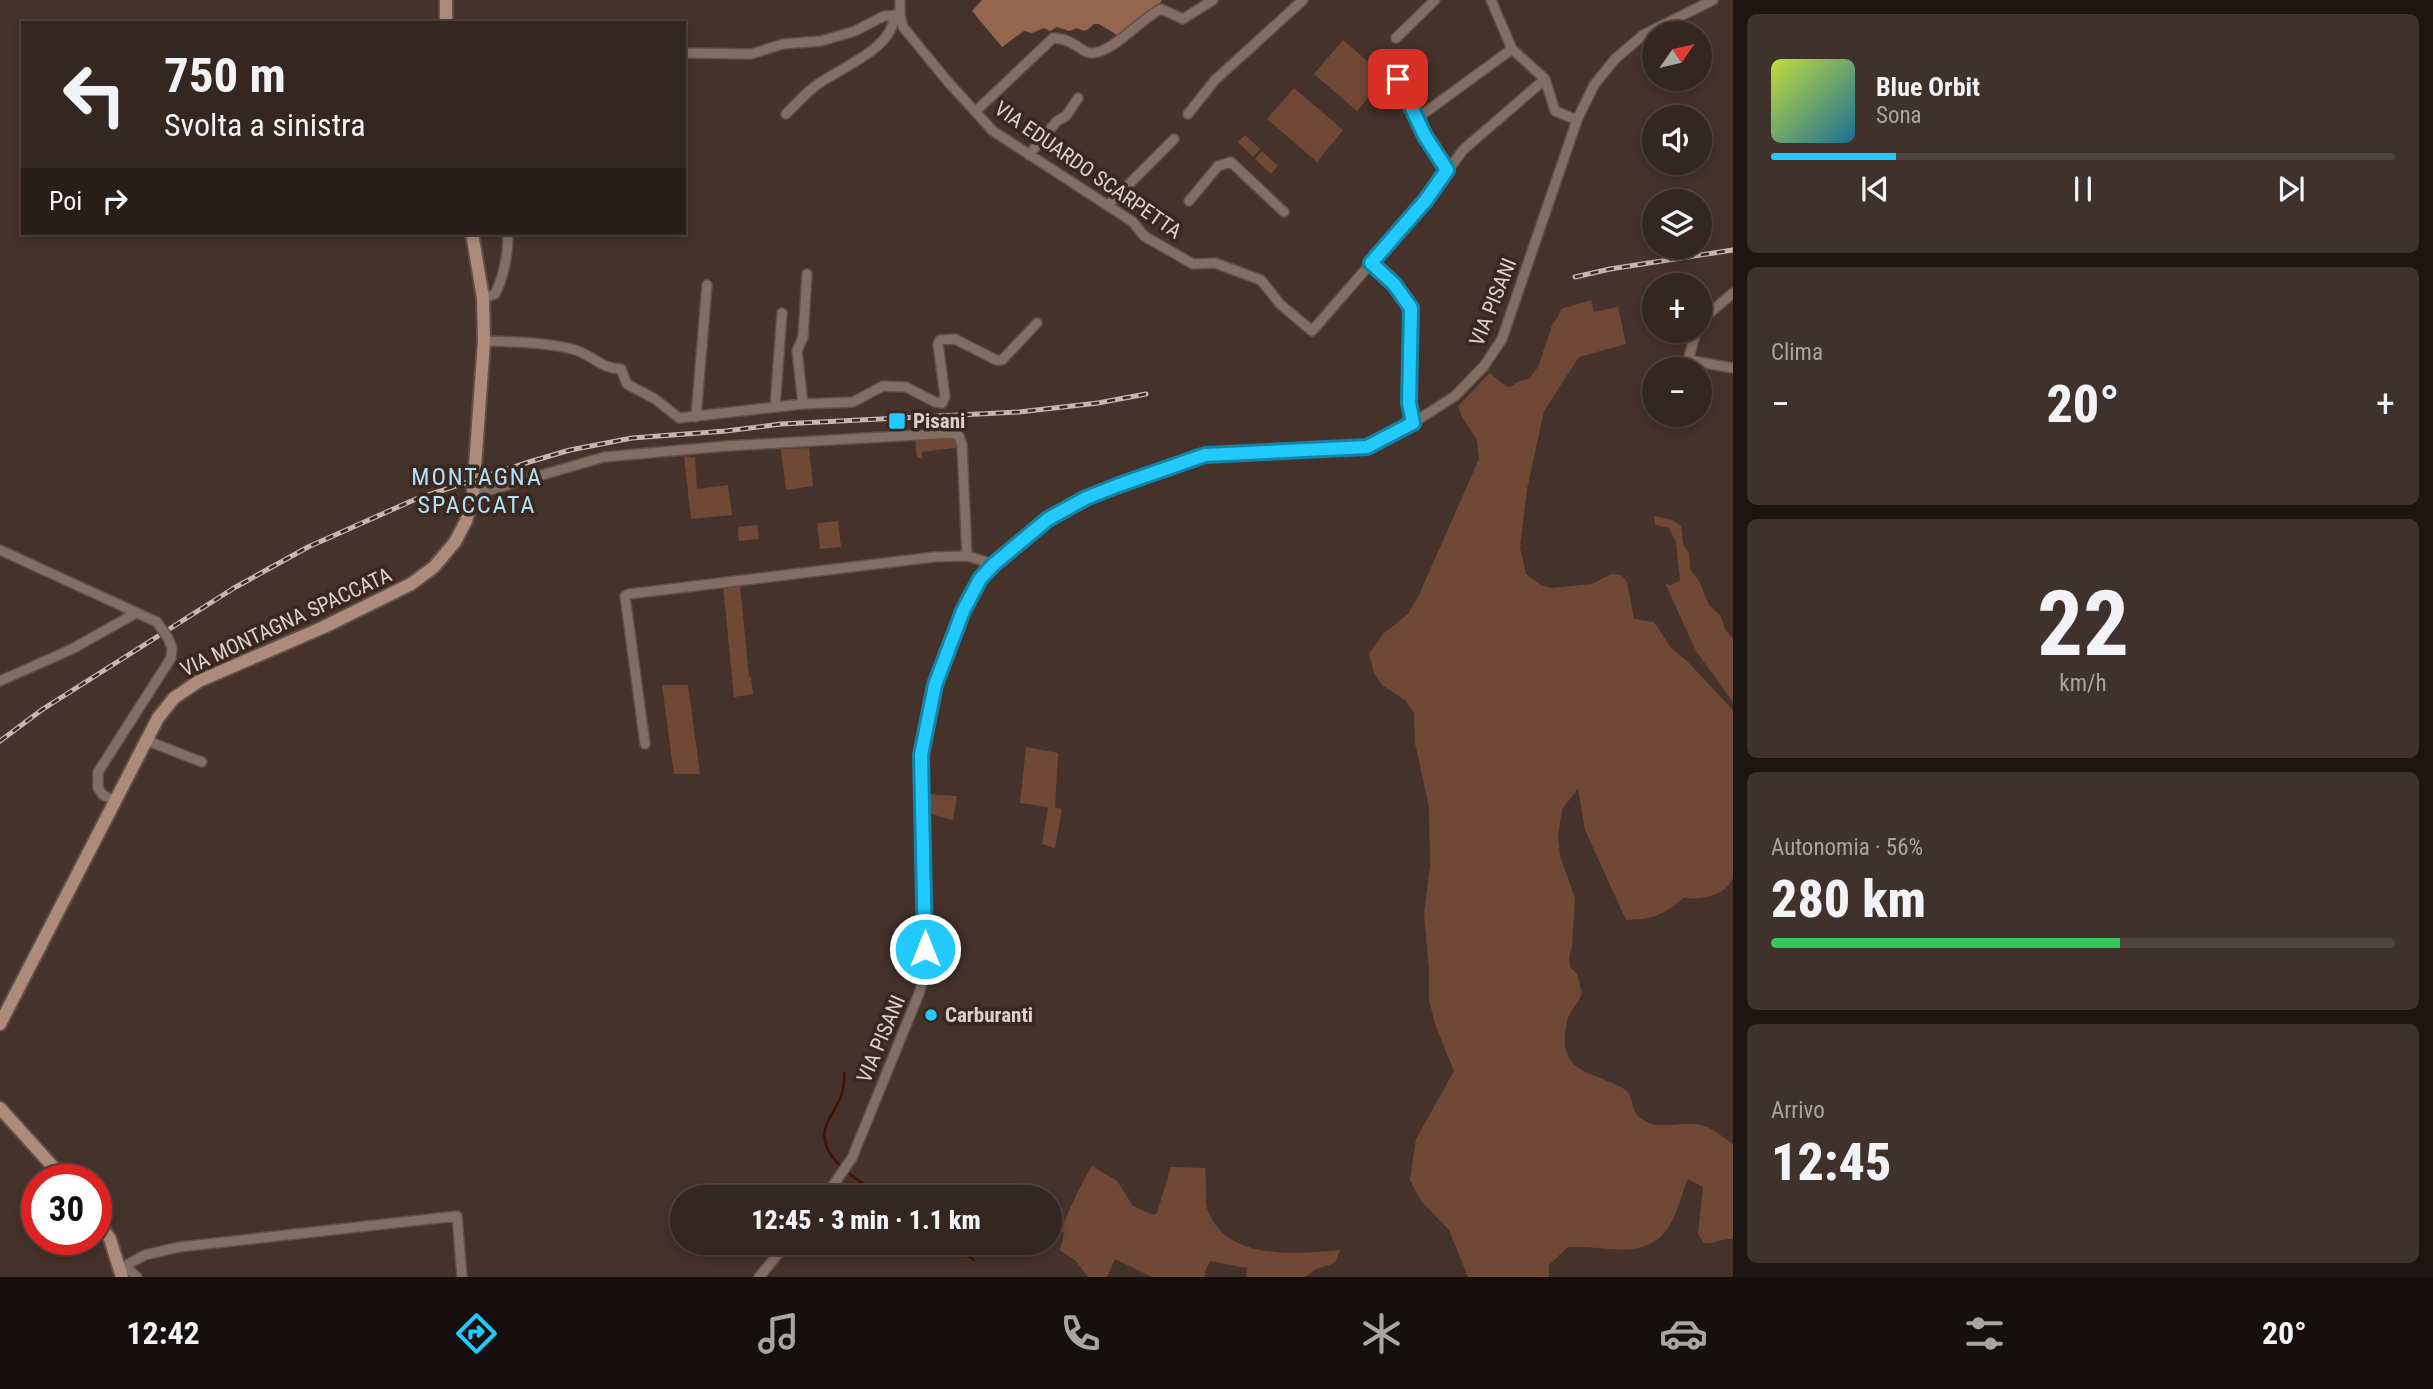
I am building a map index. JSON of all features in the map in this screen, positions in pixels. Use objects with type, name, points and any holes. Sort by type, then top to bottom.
[{"type":"main road","points":[[446,0],[446,21]]},
{"type":"main road","name":"VIA MONTAGNA SPACCATA","points":[[0,1024],[145,740],[164,708],[199,681],[324,627],[411,584],[447,554],[466,521],[473,495],[484,341],[483,298],[472,235]]},
{"type":"main road","points":[[0,1108],[51,1164]]},
{"type":"main road","points":[[112,1245],[121,1272]]},
{"type":"street","points":[[786,114],[814,87],[886,39],[895,24],[900,0]]},
{"type":"street","points":[[975,111],[1053,38],[1072,41],[1088,53],[1094,53],[1110,48],[1131,29],[1161,9],[1183,19],[1213,0]]},
{"type":"street","points":[[1188,114],[1215,80],[1303,0]]},
{"type":"street","points":[[1396,38],[1435,0]]},
{"type":"street","points":[[1491,0],[1512,49],[1545,79],[1555,111],[1577,120]]},
{"type":"street","name":"VIA PISANI","points":[[834,1185],[846,1169],[920,991],[924,974],[921,755],[935,685],[963,611],[980,579],[1048,519],[1086,498],[1205,455],[1367,447],[1413,423],[1455,396],[1484,366],[1502,339],[1577,120],[1594,85],[1615,59],[1643,35],[1713,0]]},
{"type":"street","points":[[686,53],[751,54],[783,44],[833,37],[855,30],[878,18],[897,15]]},
{"type":"street","name":"VIA EDUARDO SCARPETTA","points":[[897,15],[919,47],[993,131],[1108,205],[1133,222],[1144,236],[1184,260],[1193,264],[1215,263],[1261,280],[1280,303],[1312,331],[1426,200],[1464,150],[1545,79]]},
{"type":"street","points":[[1423,114],[1512,49]]},
{"type":"street","points":[[1398,79],[1425,136],[1447,170]]},
{"type":"street","points":[[1029,155],[1057,121],[1066,116],[1078,98]]},
{"type":"street","points":[[1108,205],[1174,139]]},
{"type":"street","points":[[1189,201],[1217,166],[1231,162],[1284,212]]},
{"type":"street","points":[[483,298],[495,294],[502,279],[508,235]]},
{"type":"street","points":[[1371,263],[1394,284],[1411,308],[1409,403],[1413,423]]},
{"type":"street","points":[[803,404],[797,351],[803,337],[807,274]]},
{"type":"street","points":[[696,417],[707,285]]},
{"type":"street","points":[[1712,311],[1733,293]]},
{"type":"street","points":[[775,407],[782,313]]},
{"type":"street","points":[[484,341],[580,351],[601,365],[621,369],[627,384],[655,399],[679,418],[803,404],[853,402],[883,386],[912,388],[935,402],[942,403],[945,397],[938,344],[940,340],[955,339],[996,360],[1002,360],[1037,323]]},
{"type":"street","points":[[1712,366],[1733,368]]},
{"type":"street","points":[[473,495],[604,457],[727,446],[953,433],[959,436],[962,445],[967,556]]},
{"type":"street","points":[[0,550],[157,622],[172,648],[170,657],[98,772],[97,788],[103,795],[114,800]]},
{"type":"street","points":[[645,744],[625,600],[628,594],[933,557],[967,556],[994,564]]},
{"type":"street","points":[[0,681],[72,649],[136,613]]},
{"type":"street","points":[[145,740],[202,762]]},
{"type":"street","points":[[121,1272],[145,1255],[178,1247],[457,1216],[462,1277]]},
{"type":"street","points":[[759,1277],[777,1255]]},
{"type":"street","points":[[121,1272],[128,1269],[137,1277]]},
{"type":"shaded area","points":[[982,0],[1162,0],[1158,6],[1117,35],[1099,24],[1094,24],[1085,31],[1077,28],[1069,31],[1057,27],[1050,31],[1044,28],[1032,33],[1024,31],[1002,47],[972,11]]},
{"type":"shaded area","points":[[1343,40],[1386,77],[1357,111],[1314,74]]},
{"type":"shaded area","points":[[1294,88],[1343,130],[1317,162],[1267,119]]},
{"type":"shaded area","points":[[1245,135],[1260,149],[1253,157],[1238,142]]},
{"type":"shaded area","points":[[1262,151],[1278,166],[1271,174],[1255,159]]},
{"type":"shaded area","points":[[1591,300],[1594,312],[1618,307],[1626,344],[1579,357],[1544,411],[1527,489],[1520,548],[1526,574],[1541,585],[1551,588],[1592,584],[1611,574],[1621,575],[1627,582],[1634,619],[1654,622],[1671,648],[1687,661],[1733,710],[1733,878],[1724,889],[1712,896],[1683,898],[1657,915],[1626,920],[1585,830],[1578,789],[1562,809],[1558,836],[1560,856],[1575,898],[1570,967],[1577,974],[1582,993],[1567,1021],[1566,1052],[1579,1068],[1624,1089],[1636,1114],[1646,1122],[1706,1126],[1733,1144],[1733,1239],[1704,1243],[1698,1234],[1703,1187],[1688,1179],[1672,1221],[1652,1243],[1627,1249],[1568,1247],[1549,1265],[1549,1277],[1468,1277],[1449,1230],[1421,1201],[1410,1180],[1416,1139],[1454,1071],[1436,1027],[1429,1000],[1424,914],[1430,866],[1429,807],[1415,743],[1414,713],[1406,701],[1382,685],[1374,673],[1369,654],[1383,634],[1408,614],[1419,595],[1479,459],[1477,440],[1458,406],[1490,373],[1510,387],[1529,379],[1538,367],[1552,325],[1561,309]]},
{"type":"shaded area","points":[[954,435],[961,447],[922,452],[922,458],[917,458],[915,439]]},
{"type":"shaded area","points":[[809,448],[813,486],[786,490],[781,449]]},
{"type":"shaded area","points":[[684,456],[695,458],[697,489],[728,485],[732,515],[691,519]]},
{"type":"shaded area","points":[[1654,516],[1673,520],[1681,526],[1683,544],[1689,553],[1690,569],[1699,581],[1709,605],[1720,615],[1726,631],[1733,638],[1733,702],[1696,651],[1665,583],[1670,585],[1680,581],[1676,542],[1669,528],[1655,525]]},
{"type":"shaded area","points":[[838,521],[841,547],[820,549],[817,523]]},
{"type":"shaded area","points":[[757,525],[759,539],[739,541],[738,527]]},
{"type":"shaded area","points":[[723,585],[740,585],[753,694],[734,697]]},
{"type":"shaded area","points":[[662,685],[688,685],[700,774],[674,774]]},
{"type":"shaded area","points":[[1026,747],[1058,753],[1055,807],[1062,809],[1055,848],[1042,844],[1048,807],[1020,803]]},
{"type":"shaded area","points":[[928,794],[957,796],[953,820],[928,813]]},
{"type":"shaded area","points":[[1092,1166],[1117,1181],[1133,1206],[1153,1215],[1157,1213],[1171,1167],[1205,1168],[1208,1211],[1217,1227],[1230,1239],[1265,1251],[1284,1253],[1340,1250],[1335,1263],[1316,1269],[1305,1277],[1246,1277],[1247,1268],[1210,1261],[1205,1277],[1152,1277],[1115,1259],[1107,1277],[1088,1277],[1076,1261],[1062,1251],[1062,1227]]},
{"type":"waterway","points":[[844,1073],[843,1092],[825,1132],[826,1144],[840,1166],[866,1185]]},
{"type":"waterway","points":[[966,1255],[974,1260]]},
{"type":"railway","points":[[1575,277],[1733,250]]},
{"type":"railway","points":[[0,741],[43,709],[234,588],[308,547],[416,499],[529,462],[570,450],[632,438],[781,424],[1019,412],[1098,403],[1146,394]]},
{"type":"place","name":"Pisani","points":[[897,421]]},
{"type":"place","name":"Carburanti","points":[[931,1015]]},
{"type":"district","name":"MONTAGNA SPACCATA","points":[[477,491]]},
{"type":"route","points":[[925,949],[921,755],[935,685],[963,611],[980,579],[1048,519],[1086,498],[1116,486],[1205,455],[1367,447],[1413,423],[1409,403],[1411,308],[1394,284],[1371,263],[1426,200],[1447,170],[1425,136],[1398,79]]}]
